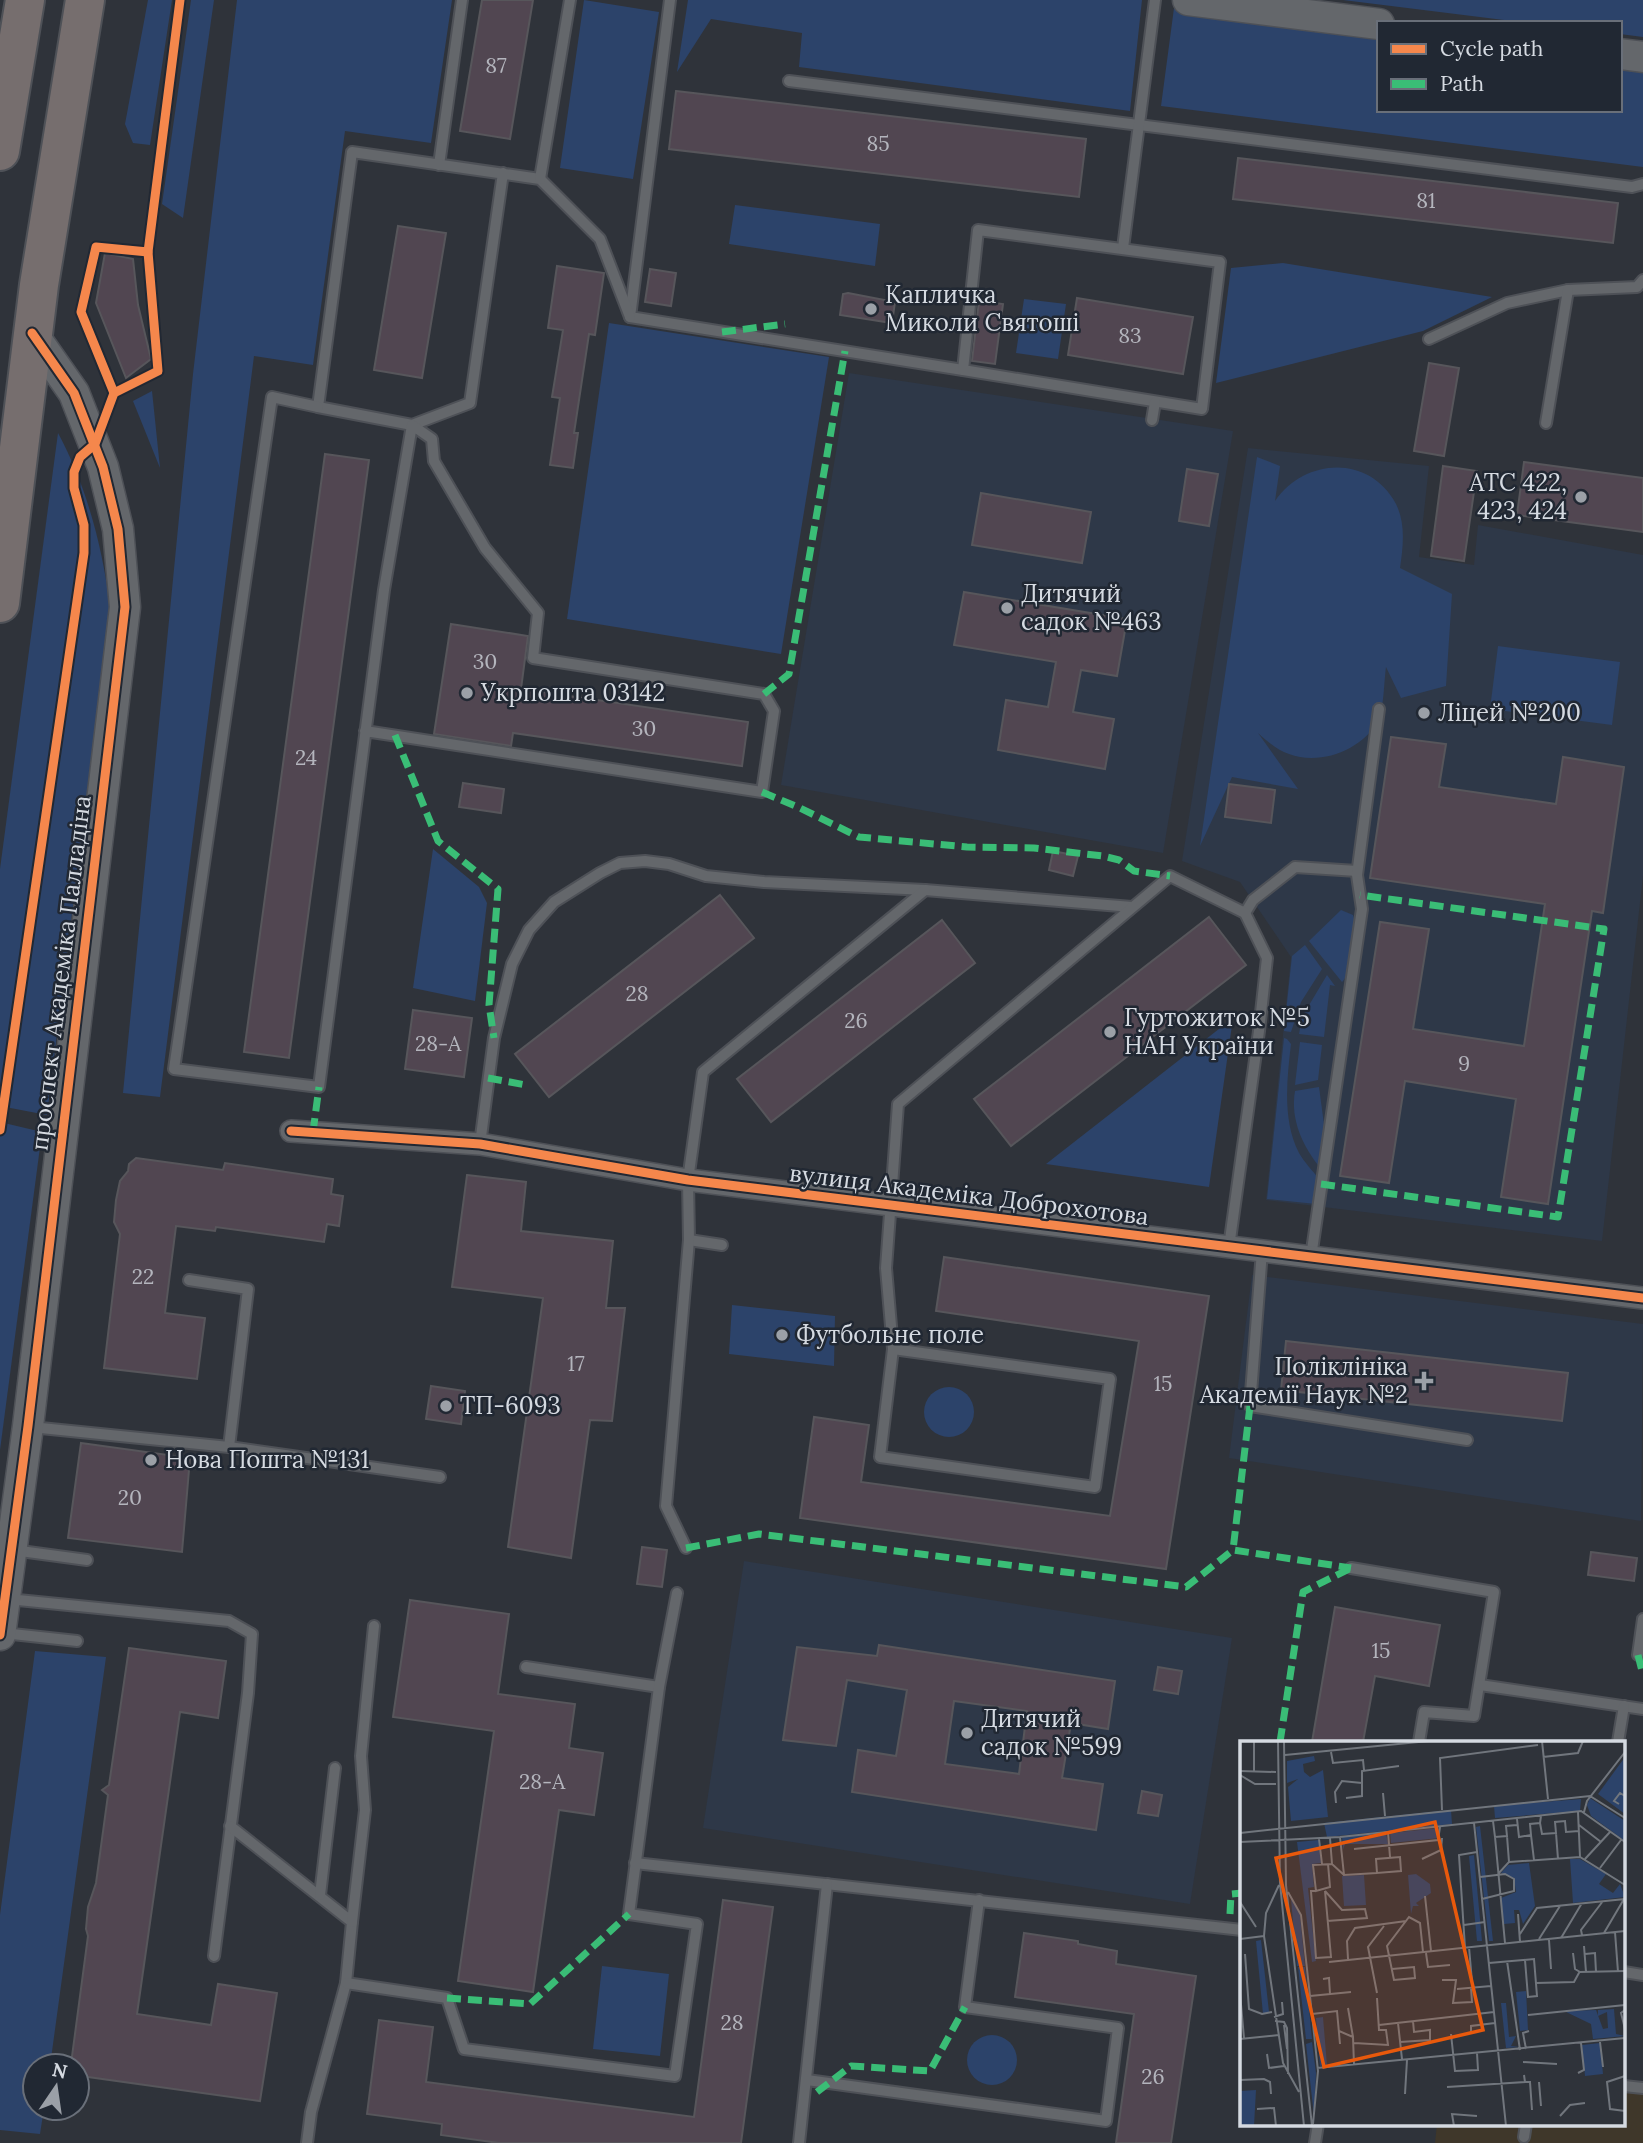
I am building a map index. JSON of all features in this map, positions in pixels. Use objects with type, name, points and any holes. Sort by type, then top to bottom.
[{"type":"highway","points":[[0,151],[25,0]]},
{"type":"highway","points":[[0,603],[32,332],[85,0]]},
{"type":"street","points":[[1188,0],[1377,24]]},
{"type":"street","points":[[1622,54],[1643,57]]},
{"type":"street","name":"проспект Академіка Палладіна","points":[[0,1634],[13,1550],[125,607],[118,529],[103,467],[74,393],[32,332]]},
{"type":"street","name":"вулиця Академіка Доброхотова","points":[[291,1131],[480,1144],[688,1180],[1643,1298]]},
{"type":"lane","points":[[439,165],[462,0]]},
{"type":"lane","points":[[540,178],[570,0]]},
{"type":"lane","points":[[630,317],[670,0]]},
{"type":"lane","points":[[1123,248],[1155,0]]},
{"type":"lane","points":[[789,81],[1632,187],[1643,184]]},
{"type":"lane","points":[[318,407],[352,152],[540,178],[600,240],[630,317]]},
{"type":"lane","points":[[412,425],[470,403],[503,173]]},
{"type":"lane","points":[[630,317],[1202,409],[1220,262],[978,230],[963,370]]},
{"type":"lane","points":[[1430,339],[1507,303],[1568,290],[1637,287],[1643,281]]},
{"type":"lane","points":[[1546,423],[1568,290]]},
{"type":"lane","points":[[365,731],[762,792],[774,711],[764,694],[533,658],[538,613],[485,548],[434,461],[432,439],[412,425],[272,397],[174,1069],[319,1087],[365,731],[384,590],[412,425]]},
{"type":"lane","points":[[1152,420],[1155,402]]},
{"type":"lane","points":[[1311,1257],[1362,909],[1357,871],[1379,709]]},
{"type":"lane","points":[[480,1144],[494,1038],[512,964],[529,930],[554,902],[620,863],[645,861],[669,864],[706,876],[741,880],[925,890],[1132,907]]},
{"type":"lane","points":[[1245,913],[1252,900],[1295,867],[1357,871]]},
{"type":"lane","points":[[893,1349],[1110,1379],[1095,1488],[880,1457],[893,1349],[883,1268],[891,1205],[898,1104],[1170,876],[1245,913],[1266,958],[1259,1031],[1229,1247]]},
{"type":"lane","points":[[687,1548],[666,1506],[689,1240],[688,1180],[703,1072],[925,890]]},
{"type":"lane","points":[[689,1240],[722,1245]]},
{"type":"lane","points":[[1262,1251],[1250,1406],[1467,1440]]},
{"type":"lane","points":[[189,1280],[248,1289],[229,1447]]},
{"type":"lane","points":[[28,1426],[229,1447],[440,1477]]},
{"type":"lane","points":[[13,1550],[87,1560]]},
{"type":"lane","points":[[1351,1568],[1494,1592],[1474,1716],[1424,1712],[1419,1741]]},
{"type":"lane","points":[[346,1983],[447,1998],[464,2049],[675,2076],[697,1924],[629,1914],[659,1687],[677,1592]]},
{"type":"lane","points":[[5,1598],[229,1621],[252,1634],[248,1693],[214,1956]]},
{"type":"lane","points":[[1638,1655],[1643,1619]]},
{"type":"lane","points":[[307,2143],[311,2112],[346,1983],[365,1810],[361,1756],[374,1626]]},
{"type":"lane","points":[[0,1634],[77,1641]]},
{"type":"lane","points":[[526,1667],[659,1687]]},
{"type":"lane","points":[[1480,1685],[1643,1709]]},
{"type":"lane","points":[[1618,1741],[1624,1706]]},
{"type":"lane","points":[[320,1895],[335,1768]]},
{"type":"lane","points":[[230,1826],[352,1922]]},
{"type":"lane","points":[[635,1863],[1240,1930]]},
{"type":"lane","points":[[799,2143],[827,1884]]},
{"type":"lane","points":[[807,2080],[1106,2121],[1118,2028],[965,2007],[979,1900]]},
{"type":"lane","points":[[1524,2137],[1526,2126]]},
{"type":"shaded area","points":[[148,0],[172,0],[150,145],[133,143],[125,124]]},
{"type":"shaded area","points":[[191,0],[214,0],[183,218],[162,204]]},
{"type":"shaded area","points":[[237,0],[452,0],[431,143],[345,131],[313,365],[254,356],[160,1097],[123,1093],[193,374]]},
{"type":"shaded area","points":[[584,0],[659,12],[633,179],[560,168]]},
{"type":"shaded area","points":[[688,0],[1142,0],[1130,111],[799,67],[802,33],[711,19],[677,72]]},
{"type":"shaded area","points":[[1343,0],[1643,0],[1643,37],[1622,34],[1622,21],[1512,21]]},
{"type":"shaded area","points":[[1174,8],[1377,34],[1377,112],[1622,112],[1622,64],[1643,67],[1643,167],[1161,106]]},
{"type":"shaded area","points":[[735,205],[880,224],[875,266],[729,244]]},
{"type":"shaded area","points":[[1283,263],[1492,297],[1423,331],[1216,383],[1231,268]]},
{"type":"shaded area","points":[[1024,299],[1066,304],[1058,359],[1016,353]]},
{"type":"shaded area","points":[[609,323],[829,357],[781,654],[567,619]]},
{"type":"shaded area","name":"Дитячий садок №463","points":[[849,373],[1233,431],[1163,853],[781,785]]},
{"type":"shaded area","points":[[152,391],[160,468],[133,401]]},
{"type":"shaded area","points":[[58,433],[77,474],[92,517],[110,606],[47,1115],[0,1106],[0,869]]},
{"type":"shaded area","name":"Ліцей №200","points":[[1248,448],[1429,466],[1419,557],[1474,565],[1478,525],[1643,555],[1643,876],[1602,1241],[1266,1200],[1291,957],[1240,882],[1182,861]]},
{"type":"shaded area","points":[[1257,457],[1280,466],[1275,501],[1303,476],[1319,470],[1354,470],[1370,476],[1384,488],[1396,504],[1401,519],[1403,544],[1400,568],[1452,594],[1446,686],[1401,698],[1386,667],[1383,702],[1378,721],[1362,740],[1339,753],[1327,756],[1314,758],[1289,754],[1258,733],[1298,789],[1232,777],[1200,846]]},
{"type":"shaded area","points":[[1498,646],[1620,662],[1612,725],[1490,709]]},
{"type":"shaded area","points":[[433,849],[479,887],[487,903],[475,1001],[413,988]]},
{"type":"shaded area","points":[[1341,910],[1353,915],[1355,930],[1349,970],[1342,982],[1309,941]]},
{"type":"shaded area","points":[[1305,945],[1322,969],[1301,1002],[1291,1032],[1284,1031],[1292,956]]},
{"type":"shaded area","points":[[1327,975],[1335,986],[1330,985],[1324,1037],[1299,1034],[1302,1017]]},
{"type":"shaded area","points":[[1233,1018],[1209,1187],[1046,1164]]},
{"type":"shaded area","points":[[1284,1038],[1291,1044],[1287,1085],[1290,1127],[1299,1153],[1319,1179],[1316,1204],[1267,1199]]},
{"type":"shaded area","points":[[1300,1042],[1322,1045],[1318,1080],[1295,1085]]},
{"type":"shaded area","points":[[1319,1087],[1325,1132],[1321,1169],[1299,1133],[1294,1112],[1295,1091]]},
{"type":"shaded area","points":[[0,1122],[42,1132],[0,1450]]},
{"type":"shaded area","points":[[1252,1275],[1643,1324],[1641,1521],[1229,1458]]},
{"type":"shaded area","name":"Футбольне поле","points":[[732,1305],[835,1316],[834,1366],[729,1354]]},
{"type":"shaded area","points":[[949,1387],[966,1395],[974,1412],[966,1429],[949,1437],[932,1429],[924,1412],[932,1395]]},
{"type":"shaded area","name":"Дитячий садок №599","points":[[744,1561],[1232,1638],[1190,1904],[703,1828]]},
{"type":"shaded area","points":[[35,1651],[106,1657],[52,2052],[21,2052],[21,2122],[42,2122],[40,2134],[0,2130],[0,1915]]},
{"type":"shaded area","points":[[602,1966],[669,1974],[660,2056],[593,2049]]},
{"type":"shaded area","points":[[992,2035],[1009,2043],[1017,2060],[1009,2077],[992,2085],[975,2077],[967,2060],[975,2043]]},
{"type":"shaded area","points":[[1626,2091],[1643,2094],[1643,2143],[1435,2143],[1437,2126],[1626,2126]]},
{"type":"building","points":[[482,0],[533,0],[510,139],[460,131]]},
{"type":"building","points":[[676,91],[1086,139],[1079,197],[669,149]]},
{"type":"building","points":[[1238,158],[1618,203],[1613,243],[1233,199]]},
{"type":"building","points":[[398,226],[446,233],[422,378],[374,370]]},
{"type":"building","points":[[105,253],[133,259],[138,305],[151,359],[126,378],[96,303]]},
{"type":"building","points":[[557,266],[604,273],[595,335],[589,334],[574,433],[578,433],[573,468],[550,465],[560,398],[552,397],[563,330],[548,328]]},
{"type":"building","points":[[650,269],[676,273],[671,306],[645,302]]},
{"type":"building","name":"Капличка Миколи Святоші","points":[[843,294],[895,302],[892,323],[840,315]]},
{"type":"building","points":[[1077,298],[1193,317],[1183,374],[1068,355]]},
{"type":"building","points":[[979,301],[1003,304],[995,364],[972,361]]},
{"type":"building","points":[[1429,363],[1459,368],[1444,456],[1414,451]]},
{"type":"building","points":[[325,454],[369,460],[289,1058],[244,1052]]},
{"type":"building","name":"АТС 422, 423, 424","points":[[1524,462],[1643,478],[1643,532],[1517,515]]},
{"type":"building","points":[[1443,466],[1477,471],[1464,561],[1431,556]]},
{"type":"building","points":[[1187,469],[1218,474],[1209,526],[1179,521]]},
{"type":"building","points":[[981,493],[1091,512],[1082,563],[972,545]]},
{"type":"building","points":[[964,592],[1127,619],[1117,676],[1081,670],[1073,712],[1114,719],[1105,769],[998,750],[1006,700],[1048,707],[1056,662],[954,645]]},
{"type":"building","points":[[451,624],[528,636],[521,689],[748,722],[742,766],[513,733],[511,746],[434,734]]},
{"type":"building","points":[[1391,737],[1446,744],[1439,787],[1556,804],[1563,757],[1624,767],[1603,913],[1592,911],[1548,1204],[1501,1197],[1516,1099],[1405,1081],[1389,1183],[1340,1176],[1380,922],[1429,929],[1413,1029],[1524,1046],[1545,904],[1370,878]]},
{"type":"building","points":[[463,783],[504,789],[501,813],[459,807]]},
{"type":"building","points":[[1229,784],[1275,790],[1271,823],[1225,817]]},
{"type":"building","points":[[1053,851],[1078,856],[1073,876],[1049,870]]},
{"type":"building","points":[[720,895],[754,938],[549,1097],[515,1054]]},
{"type":"building","name":"Гуртожиток №5 НАН України","points":[[1209,917],[1246,965],[1011,1146],[974,1099]]},
{"type":"building","points":[[942,920],[975,963],[771,1122],[737,1079]]},
{"type":"building","points":[[413,1010],[472,1018],[464,1077],[405,1069]]},
{"type":"building","points":[[136,1158],[223,1170],[225,1163],[333,1179],[331,1194],[343,1196],[339,1226],[327,1224],[324,1242],[216,1227],[215,1231],[176,1226],[165,1313],[205,1318],[197,1379],[104,1368],[120,1234],[114,1222],[116,1200],[120,1181],[128,1171],[129,1164]]},
{"type":"building","points":[[467,1175],[526,1182],[521,1231],[613,1241],[606,1308],[625,1308],[612,1421],[590,1420],[571,1558],[508,1547],[543,1298],[452,1287]]},
{"type":"building","points":[[944,1257],[1209,1296],[1166,1569],[800,1518],[814,1417],[869,1425],[861,1482],[1110,1516],[1139,1341],[936,1311]]},
{"type":"building","name":"Поліклініка Академії Наук №2","points":[[1286,1341],[1568,1373],[1562,1421],[1281,1390]]},
{"type":"building","name":"ТП-6093","points":[[431,1386],[465,1391],[461,1424],[426,1419]]},
{"type":"building","points":[[81,1443],[190,1458],[182,1552],[68,1538]]},
{"type":"building","points":[[642,1547],[667,1550],[662,1587],[637,1584]]},
{"type":"building","points":[[1591,1552],[1637,1558],[1634,1581],[1588,1575]]},
{"type":"building","points":[[410,1600],[509,1614],[498,1694],[575,1704],[569,1748],[603,1753],[594,1815],[559,1810],[533,1992],[458,1981],[494,1731],[393,1717]]},
{"type":"building","points":[[1335,1607],[1440,1625],[1429,1686],[1375,1676],[1363,1741],[1312,1741]]},
{"type":"building","points":[[879,1645],[1115,1681],[1108,1729],[1071,1723],[1062,1778],[1103,1784],[1096,1830],[852,1792],[858,1750],[896,1756],[907,1690],[847,1680],[836,1746],[783,1740],[797,1647],[877,1656]],"holes":[[[954,1701],[1027,1711],[1019,1774],[945,1764]]]},
{"type":"building","points":[[129,1648],[226,1661],[218,1718],[180,1712],[137,2014],[211,2025],[218,1984],[277,1993],[260,2101],[91,2077],[91,2052],[73,2052],[88,1936],[88,1907],[96,1883],[108,1795],[102,1790],[109,1785]]},
{"type":"building","points":[[1158,1667],[1182,1671],[1178,1694],[1154,1690]]},
{"type":"building","points":[[1142,1791],[1162,1795],[1158,1816],[1138,1813]]},
{"type":"building","points":[[723,1900],[773,1907],[741,2143],[499,2143],[441,2135],[442,2124],[367,2114],[379,2020],[433,2027],[426,2082],[694,2117]]},
{"type":"building","points":[[1024,1933],[1078,1941],[1078,1944],[1117,1951],[1116,1964],[1196,1976],[1171,2143],[1116,2143],[1134,2014],[1015,1997]]},
{"type":"marked path","points":[[722,332],[785,324]]},
{"type":"marked path","points":[[764,694],[789,674],[845,351]]},
{"type":"marked path","points":[[395,735],[438,841],[498,889],[489,1005],[494,1038]]},
{"type":"marked path","points":[[762,792],[859,837],[967,847],[1034,848],[1103,856],[1119,860],[1134,871],[1170,876]]},
{"type":"marked path","points":[[1321,1184],[1558,1217],[1604,929],[1360,895]]},
{"type":"marked path","points":[[488,1078],[526,1085]]},
{"type":"marked path","points":[[313,1132],[319,1087]]},
{"type":"marked path","points":[[1250,1406],[1233,1550],[1351,1568]]},
{"type":"marked path","points":[[686,1548],[759,1534],[1186,1587],[1233,1550]]},
{"type":"marked path","points":[[1280,1741],[1303,1592],[1351,1568]]},
{"type":"marked path","points":[[1638,1655],[1643,1675]]},
{"type":"marked path","points":[[1230,1914],[1231,1894],[1240,1893]]},
{"type":"marked path","points":[[447,1998],[530,2004],[629,1914]]},
{"type":"marked path","points":[[817,2092],[851,2066],[930,2071],[965,2007]]},
{"type":"cycle path","points":[[0,1130],[84,553],[84,525],[74,488],[74,472],[80,457],[95,444],[114,393],[158,371],[148,252],[180,0]]},
{"type":"cycle path","points":[[114,393],[81,312],[96,247],[148,252]]},
{"type":"cycle path","points":[[0,1635],[28,1426],[125,607],[118,529],[103,467],[74,393],[32,333]]},
{"type":"cycle path","points":[[291,1131],[480,1144],[688,1180],[1643,1298]]},
{"type":"place","name":"Капличка Миколи Святоші","points":[[871,309]]},
{"type":"place","name":"АТС 422, 423, 424","points":[[1581,497]]},
{"type":"place","name":"Дитячий садок №463","points":[[1007,608]]},
{"type":"place","name":"Укрпошта 03142","points":[[467,693]]},
{"type":"place","name":"Ліцей №200","points":[[1424,713]]},
{"type":"place","name":"Гуртожиток №5 НАН України","points":[[1110,1032]]},
{"type":"place","name":"Футбольне поле","points":[[782,1335]]},
{"type":"place","name":"Поліклініка Академії Наук №2","points":[[1424,1381]]},
{"type":"place","name":"ТП-6093","points":[[446,1406]]},
{"type":"place","name":"Нова Пошта №131","points":[[151,1460]]},
{"type":"place","name":"Дитячий садок №599","points":[[967,1733]]}]
